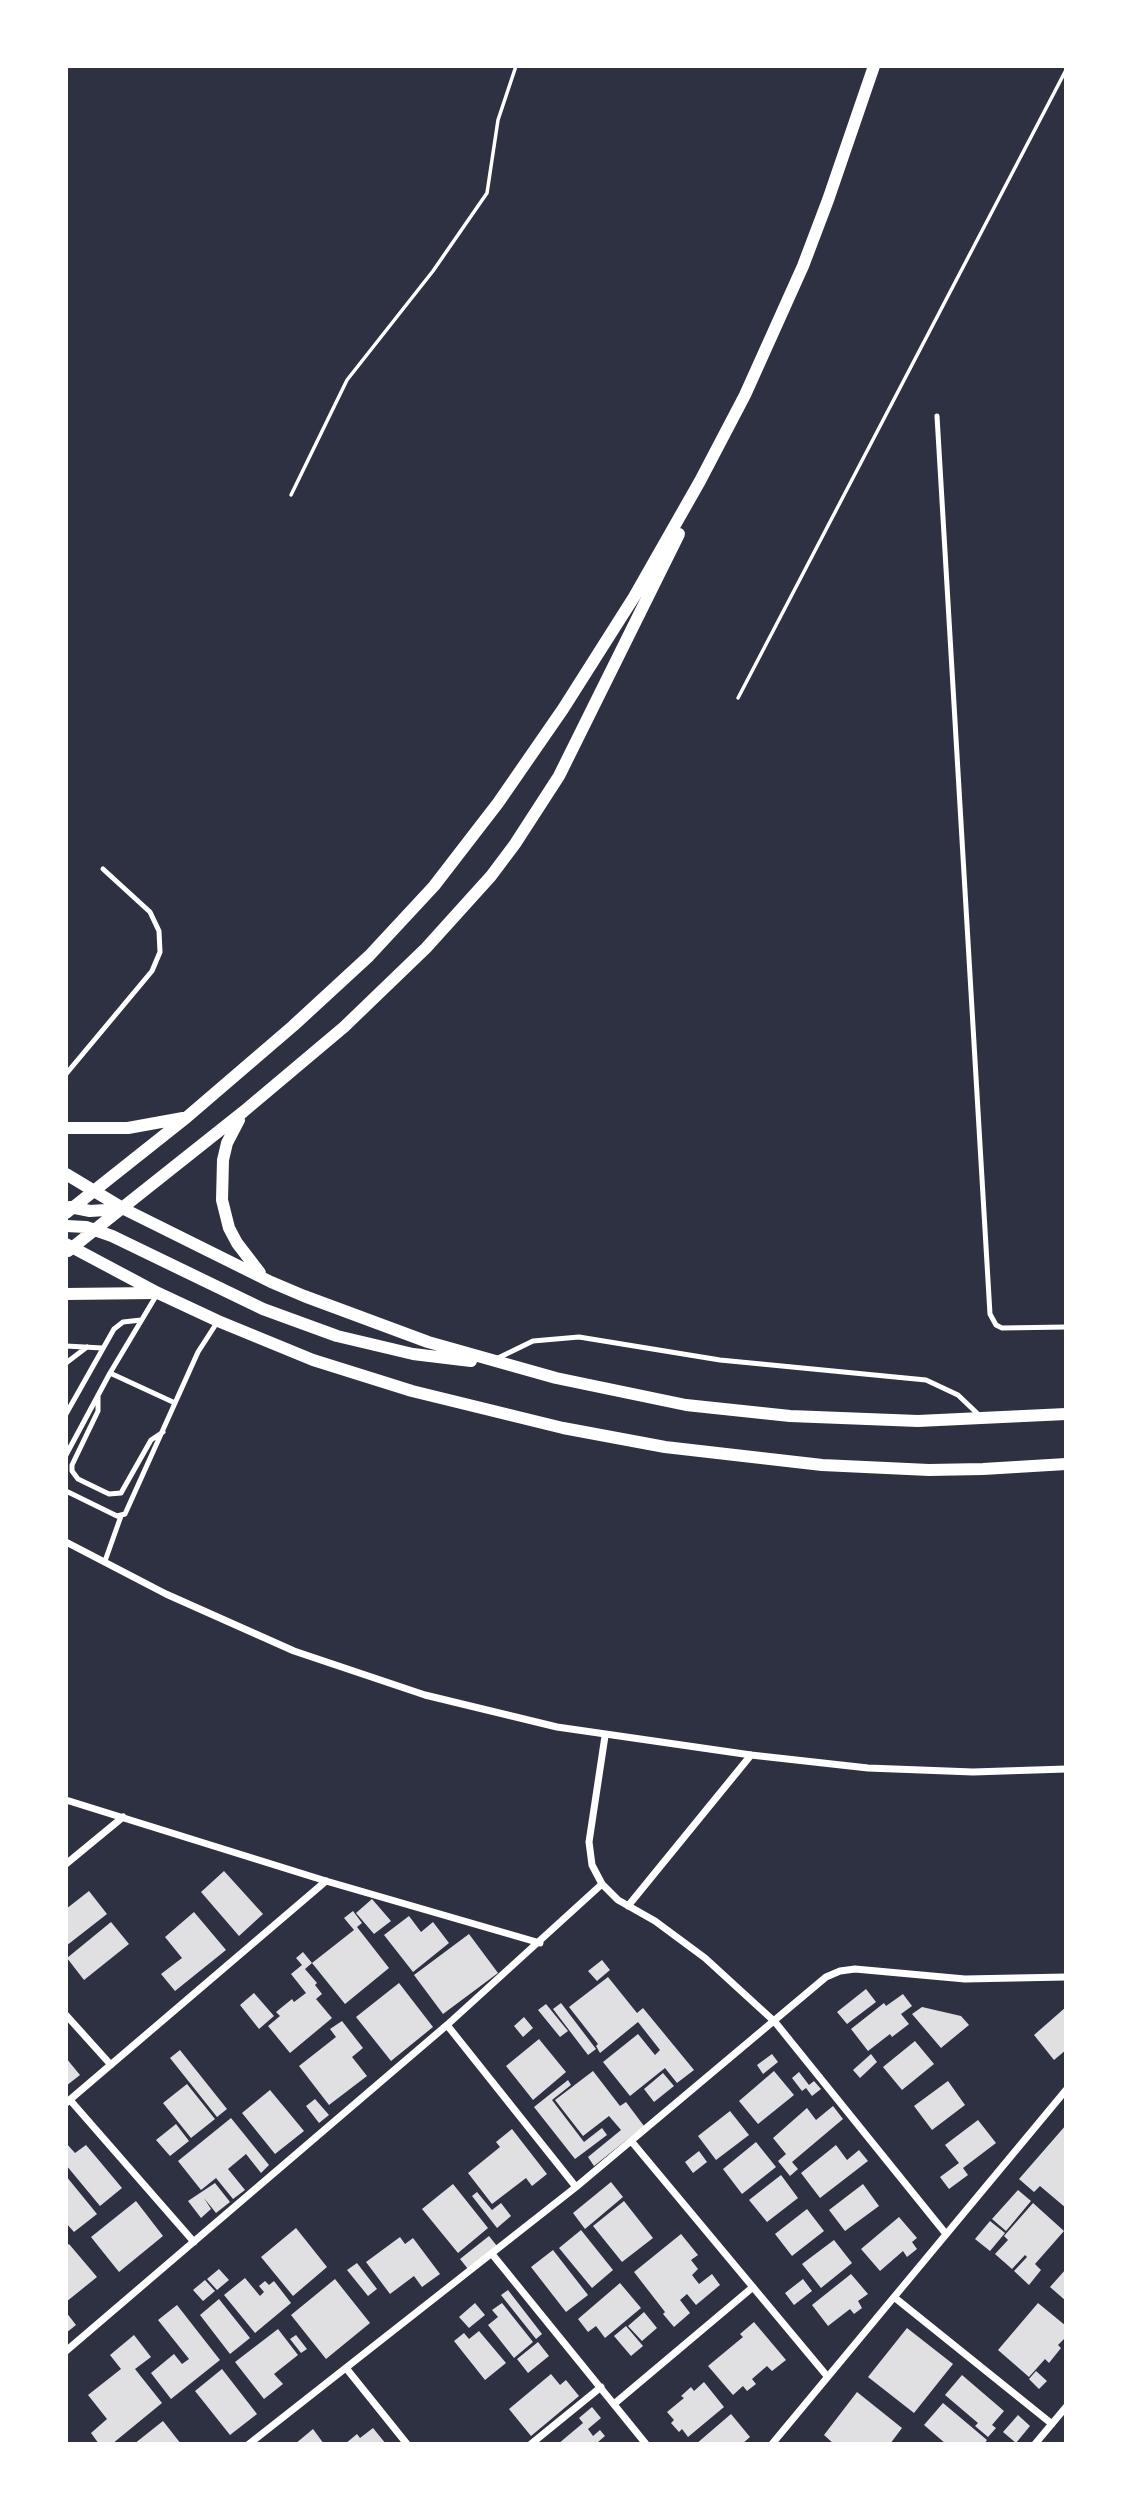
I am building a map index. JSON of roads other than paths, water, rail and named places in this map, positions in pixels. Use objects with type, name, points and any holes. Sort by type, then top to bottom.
[{"type":"street","points":[[69,1209],[187,1117],[369,956],[434,886],[464,849],[563,709],[634,597],[701,481],[745,395],[798,277],[828,200],[874,66]]},
{"type":"street","points":[[701,481],[670,554],[559,776],[515,844],[465,906],[344,1027],[124,1209],[69,1248],[218,1321],[313,1360],[412,1391],[563,1428],[665,1447],[782,1461],[875,1468],[983,1469],[1066,1464]]},
{"type":"street","points":[[243,1112],[227,1143],[223,1160],[222,1200],[237,1243],[246,1258],[271,1282]]},
{"type":"street","points":[[69,1126],[128,1128],[187,1117]]},
{"type":"street","points":[[66,1174],[124,1209],[271,1282],[366,1321],[492,1362],[686,1405],[755,1413],[872,1420],[984,1419],[1066,1414]]},
{"type":"street","points":[[69,1209],[124,1209]]},
{"type":"street","points":[[66,1226],[96,1230],[129,1243],[263,1309],[324,1332],[375,1347],[413,1354],[492,1362]]},
{"type":"street","points":[[66,1294],[130,1291],[158,1293]]},
{"type":"street","points":[[66,1542],[229,1624],[359,1675],[493,1713],[605,1736],[815,1763],[920,1772],[1066,1769]]},
{"type":"street","points":[[605,1736],[589,1842],[592,1865],[602,1884],[618,1900],[655,1922],[705,1958],[775,2022],[946,2234]]},
{"type":"street","points":[[628,1906],[751,1755]]},
{"type":"street","points":[[66,1800],[326,1881],[540,1943]]},
{"type":"street","points":[[66,1864],[123,1817]]},
{"type":"street","points":[[194,2242],[68,2102],[326,1881]]},
{"type":"street","points":[[66,2351],[447,2025],[602,1884]]},
{"type":"street","points":[[248,2444],[576,2188],[826,1977],[855,1969],[964,1979],[1066,1977]]},
{"type":"street","points":[[66,2015],[111,2065]]},
{"type":"street","points":[[447,2025],[576,2188]]},
{"type":"street","points":[[772,2444],[946,2234],[1063,2100],[1066,2090]]},
{"type":"street","points":[[632,2142],[827,2376]]},
{"type":"street","points":[[492,2254],[646,2444]]},
{"type":"street","points":[[614,2404],[753,2287]]},
{"type":"street","points":[[894,2297],[1052,2424]]},
{"type":"street","points":[[346,2368],[407,2444]]},
{"type":"street","points":[[531,2444],[601,2387]]},
{"type":"street","points":[[1035,2444],[1066,2407]]},
{"type":"lane","points":[[937,416],[990,1314],[996,1325],[1002,1328],[1066,1327]]},
{"type":"lane","points":[[66,1074],[152,971],[160,952],[159,931],[150,912],[103,869]]},
{"type":"lane","points":[[66,1455],[97,1395],[158,1293]]},
{"type":"lane","points":[[66,1413],[118,1324],[141,1320]]},
{"type":"lane","points":[[105,1562],[121,1516],[127,1510],[198,1352],[218,1321]]},
{"type":"lane","points":[[492,1362],[519,1346],[548,1338],[579,1337],[758,1365],[917,1379],[958,1395],[984,1419]]},
{"type":"lane","points":[[66,1346],[102,1348]]},
{"type":"lane","points":[[66,1363],[88,1347]]},
{"type":"lane","points":[[110,1373],[175,1403]]},
{"type":"lane","points":[[97,1395],[99,1406],[96,1416],[72,1465],[72,1471],[78,1479],[109,1494],[118,1495],[125,1490],[151,1440],[163,1432]]},
{"type":"lane","points":[[66,1491],[121,1516]]}]
